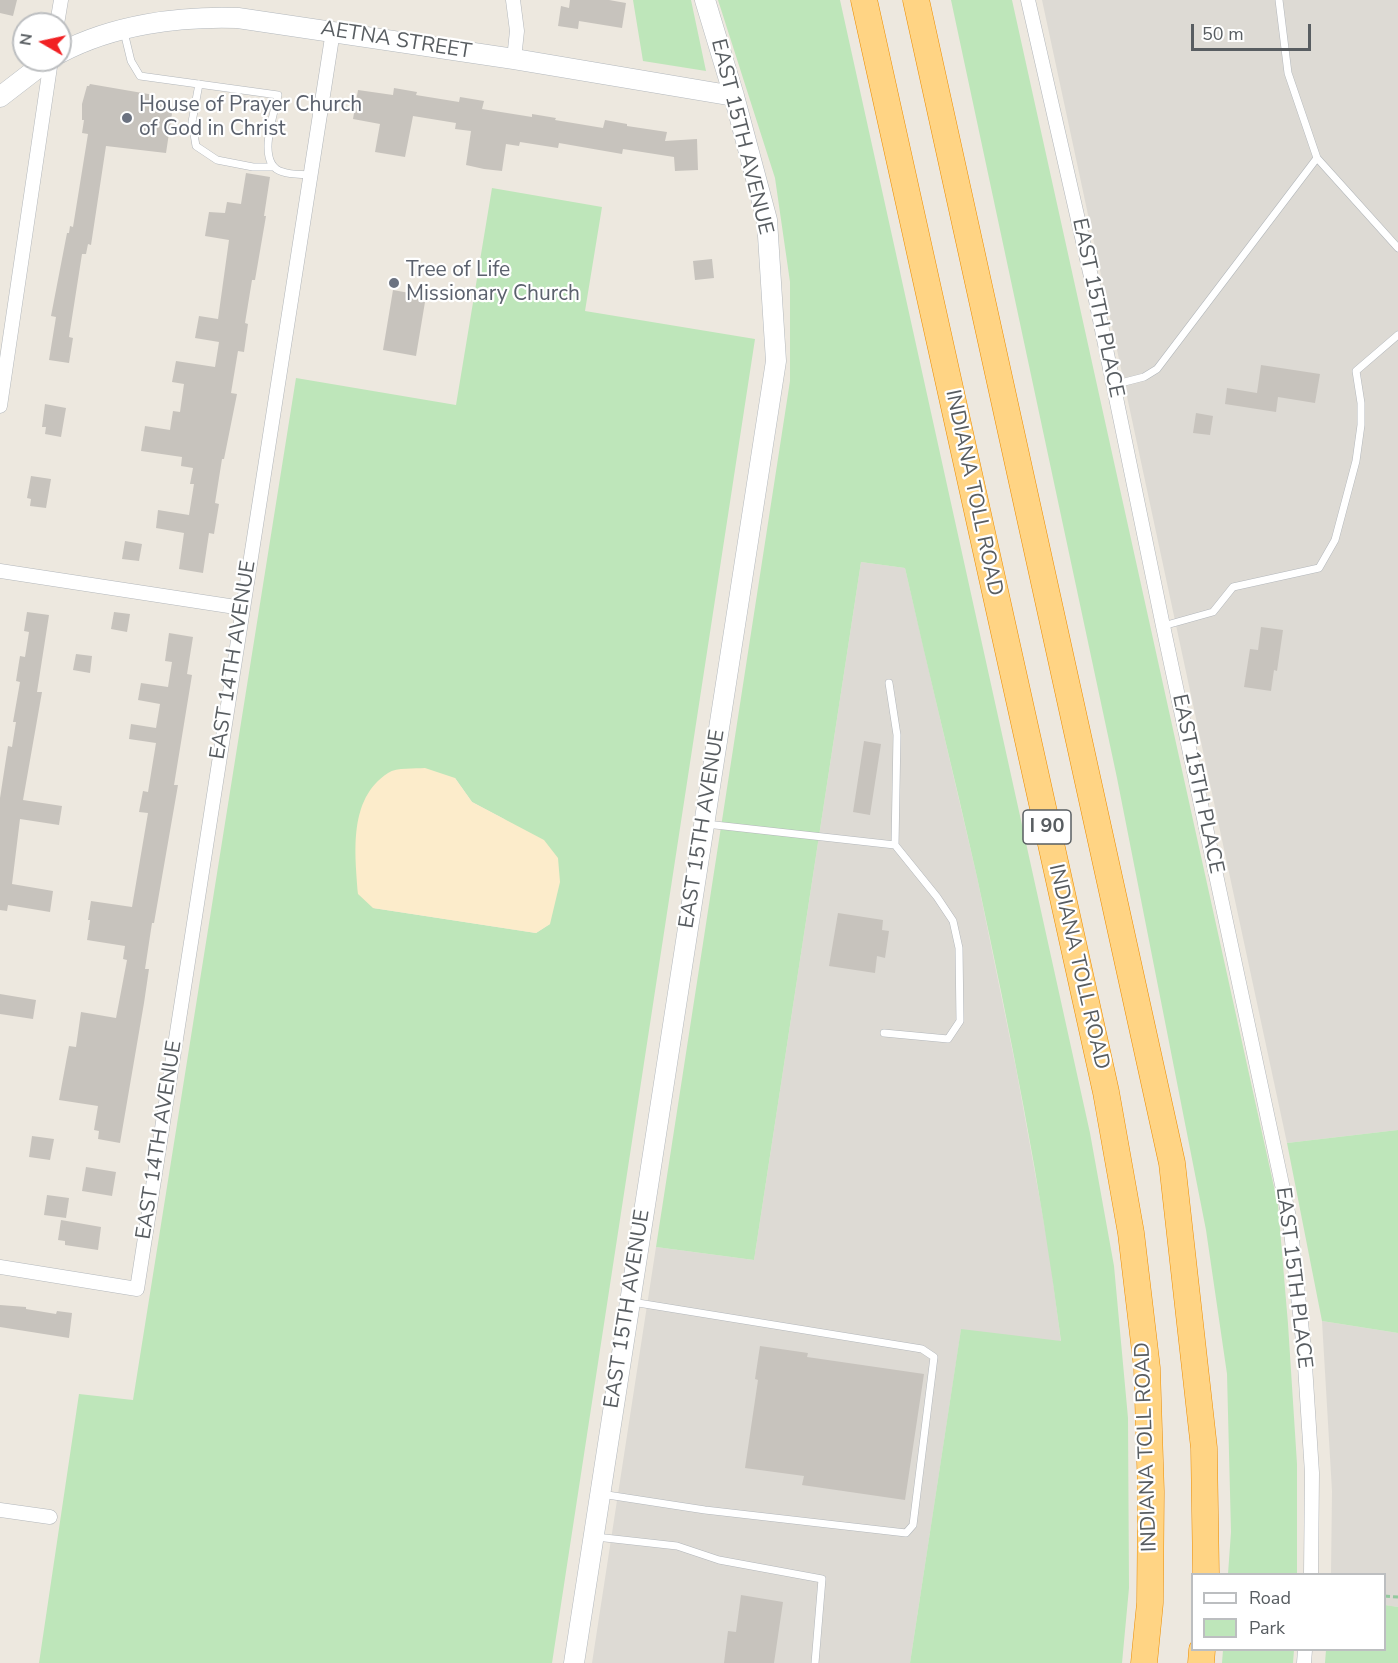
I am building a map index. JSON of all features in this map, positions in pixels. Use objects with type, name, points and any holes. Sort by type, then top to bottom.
[{"type":"highway","name":"INDIANA TOLL ROAD","points":[[864,0],[1106,1092],[1131,1233],[1147,1368],[1151,1492],[1150,1603],[1144,1663]]},
{"type":"highway","name":"I 90","points":[[916,0],[1172,1163],[1204,1448],[1206,1573]]},
{"type":"street","points":[[513,0],[517,31],[514,59]]},
{"type":"street","name":"EAST 15TH AVENUE","points":[[574,1663],[776,361],[767,220],[734,96],[705,0]]},
{"type":"street","name":"EAST 15TH PLACE","points":[[1028,0],[1113,385],[1290,1222],[1304,1350],[1311,1462],[1311,1573]]},
{"type":"street","name":"AETNA STREET","points":[[72,48],[123,30],[181,19],[221,17],[333,31],[734,96]]},
{"type":"street","name":"EAST 14TH AVENUE","points":[[0,1267],[137,1288],[333,31]]},
{"type":"street","points":[[0,97],[34,72]]},
{"type":"street","points":[[0,406],[48,72]]},
{"type":"street","points":[[0,571],[242,608]]},
{"type":"street","points":[[0,1510],[50,1517]]},
{"type":"lane","points":[[1278,0],[1288,73],[1317,158],[1398,248]]},
{"type":"lane","points":[[123,30],[131,61],[140,76],[278,96],[267,150],[274,167]]},
{"type":"lane","points":[[199,84],[192,122],[196,146],[217,160],[274,167],[282,172],[311,175]]},
{"type":"lane","points":[[1113,385],[1143,377],[1157,369],[1317,158]]},
{"type":"lane","points":[[1163,626],[1213,612],[1233,587],[1319,568],[1335,540],[1356,461],[1361,425],[1361,403],[1356,371],[1398,334]]},
{"type":"lane","points":[[884,1033],[948,1039],[960,1021],[959,948],[953,921],[937,897],[895,845],[897,735],[888,683]]},
{"type":"lane","points":[[704,824],[895,845]]},
{"type":"lane","points":[[600,1494],[705,1510],[906,1533],[914,1525],[934,1357],[922,1349],[630,1302]]},
{"type":"lane","points":[[593,1536],[677,1546],[719,1560],[822,1579],[815,1663]]},
{"type":"shaded area","points":[[1042,0],[1398,0],[1398,1130],[1287,1143]]},
{"type":"shaded area","points":[[861,562],[905,568],[977,877],[1016,1068],[1049,1250],[1061,1342],[961,1330],[910,1663],[592,1663],[656,1247],[754,1260]]},
{"type":"shaded area","points":[[1322,1321],[1398,1333],[1398,1607],[1386,1605],[1386,1573],[1331,1573],[1332,1491]]},
{"type":"green space","points":[[633,0],[691,0],[706,71],[643,61]]},
{"type":"green space","points":[[718,0],[840,0],[1090,1133],[1114,1266],[1128,1418],[1129,1588],[1122,1663],[910,1663],[961,1329],[1061,1341],[1024,1108],[1001,993],[977,877],[905,568],[861,562],[754,1260],[656,1247],[790,381],[790,282],[775,178]]},
{"type":"green space","points":[[951,0],[1012,0],[1278,1205],[1297,1464],[1297,1573],[1228,1573],[1231,1532],[1227,1374],[1206,1230],[1117,778]]},
{"type":"green space","points":[[492,188],[602,207],[585,311],[755,339],[552,1663],[39,1663],[79,1394],[133,1400],[296,378],[456,405]],"holes":[[[455,778],[472,802],[504,819],[550,924],[536,933],[373,908]]]},
{"type":"green space","points":[[1398,1130],[1398,1333],[1322,1321],[1287,1143]]},
{"type":"green space","points":[[1386,1605],[1398,1607],[1398,1663],[1325,1663],[1326,1651],[1386,1651]]},
{"type":"green space","points":[[1223,1651],[1294,1651],[1293,1663],[1222,1663]]},
{"type":"sand","points":[[425,768],[455,778],[472,802],[544,840],[558,858],[560,882],[550,924],[536,933],[373,908],[358,894],[357,828],[366,797],[375,784],[392,771]]},
{"type":"building","points":[[0,0],[17,0],[12,16],[0,13]]},
{"type":"building","points":[[570,0],[609,0],[626,3],[622,28],[579,21],[578,29],[558,26],[561,6],[569,8]]},
{"type":"building","points":[[90,84],[154,95],[153,103],[173,107],[166,153],[106,146],[91,245],[88,244],[86,254],[82,254],[69,337],[73,338],[69,363],[49,360],[56,317],[51,316],[67,233],[69,233],[70,226],[73,227],[88,134],[82,133],[84,120],[82,120],[82,104],[87,86]]},
{"type":"building","points":[[394,88],[417,92],[416,95],[459,102],[460,97],[484,101],[482,109],[532,117],[532,114],[603,128],[605,120],[627,124],[627,126],[667,132],[665,141],[697,139],[698,170],[675,171],[674,157],[623,149],[622,154],[559,143],[558,148],[520,142],[519,146],[506,144],[502,171],[484,169],[466,165],[471,131],[455,129],[456,123],[413,116],[405,157],[375,152],[380,124],[353,119],[358,90],[393,95]]},
{"type":"building","points":[[246,173],[270,177],[264,216],[266,216],[245,323],[248,324],[244,352],[238,351],[231,393],[237,394],[224,459],[222,459],[215,503],[219,504],[214,534],[209,533],[203,573],[179,569],[184,533],[156,528],[158,510],[189,515],[194,484],[190,484],[193,468],[181,466],[182,457],[141,451],[145,426],[170,430],[173,411],[180,412],[184,384],[172,382],[176,361],[215,367],[219,342],[195,338],[199,316],[218,319],[229,240],[205,236],[209,212],[225,213],[227,202],[241,204]]},
{"type":"building","points":[[712,259],[714,278],[695,280],[693,261]]},
{"type":"building","points":[[393,290],[426,296],[416,356],[383,350]]},
{"type":"building","points":[[1261,365],[1320,374],[1315,403],[1278,397],[1276,412],[1225,404],[1227,388],[1257,393]]},
{"type":"building","points":[[45,404],[66,408],[61,437],[45,434],[46,427],[42,427]]},
{"type":"building","points":[[1196,413],[1213,416],[1210,435],[1193,433]]},
{"type":"building","points":[[31,476],[51,479],[46,508],[30,506],[31,499],[27,498]]},
{"type":"building","points":[[125,541],[142,544],[139,561],[122,559]]},
{"type":"building","points":[[27,612],[49,615],[37,692],[42,692],[23,800],[62,806],[59,825],[20,819],[12,884],[53,891],[50,912],[8,905],[7,911],[0,910],[0,798],[8,746],[12,747],[16,722],[13,722],[20,682],[16,681],[20,656],[25,657],[29,632],[24,631]]},
{"type":"building","points":[[114,612],[130,614],[127,632],[111,629]]},
{"type":"building","points":[[1261,627],[1283,630],[1277,671],[1274,670],[1271,691],[1244,687],[1250,649],[1258,650]]},
{"type":"building","points":[[169,633],[193,637],[187,674],[192,675],[174,785],[178,785],[154,923],[152,923],[145,969],[149,969],[120,1143],[98,1139],[99,1131],[94,1130],[98,1106],[59,1100],[69,1046],[76,1047],[81,1012],[116,1018],[127,960],[123,959],[125,946],[87,940],[90,920],[88,920],[91,901],[132,907],[148,813],[139,812],[143,791],[148,792],[156,743],[129,739],[131,724],[156,728],[160,704],[138,700],[141,683],[168,687],[172,662],[165,661]]},
{"type":"building","points":[[76,654],[92,656],[90,673],[73,670]]},
{"type":"building","points":[[864,741],[881,744],[870,815],[853,812]]},
{"type":"building","points":[[838,913],[883,920],[882,930],[889,931],[885,958],[877,956],[875,973],[829,966]]},
{"type":"building","points":[[0,994],[36,1000],[33,1019],[0,1014]]},
{"type":"building","points":[[32,1136],[54,1139],[50,1160],[29,1157]]},
{"type":"building","points":[[86,1167],[116,1172],[112,1196],[82,1191]]},
{"type":"building","points":[[47,1195],[69,1198],[66,1218],[44,1215]]},
{"type":"building","points":[[61,1220],[101,1227],[98,1250],[65,1245],[65,1241],[58,1240]]},
{"type":"building","points":[[0,1305],[26,1307],[26,1309],[56,1314],[57,1311],[72,1313],[69,1338],[0,1327]]},
{"type":"building","points":[[760,1346],[808,1353],[807,1357],[924,1374],[905,1500],[802,1485],[804,1476],[745,1468],[758,1380],[755,1379]]},
{"type":"building","points":[[741,1595],[783,1602],[774,1663],[724,1663],[728,1631],[736,1632]]},
{"type":"place","name":"House of Prayer Church of God in Christ","points":[[127,118]]},
{"type":"place","name":"Tree of Life Missionary Church","points":[[394,283]]}]
